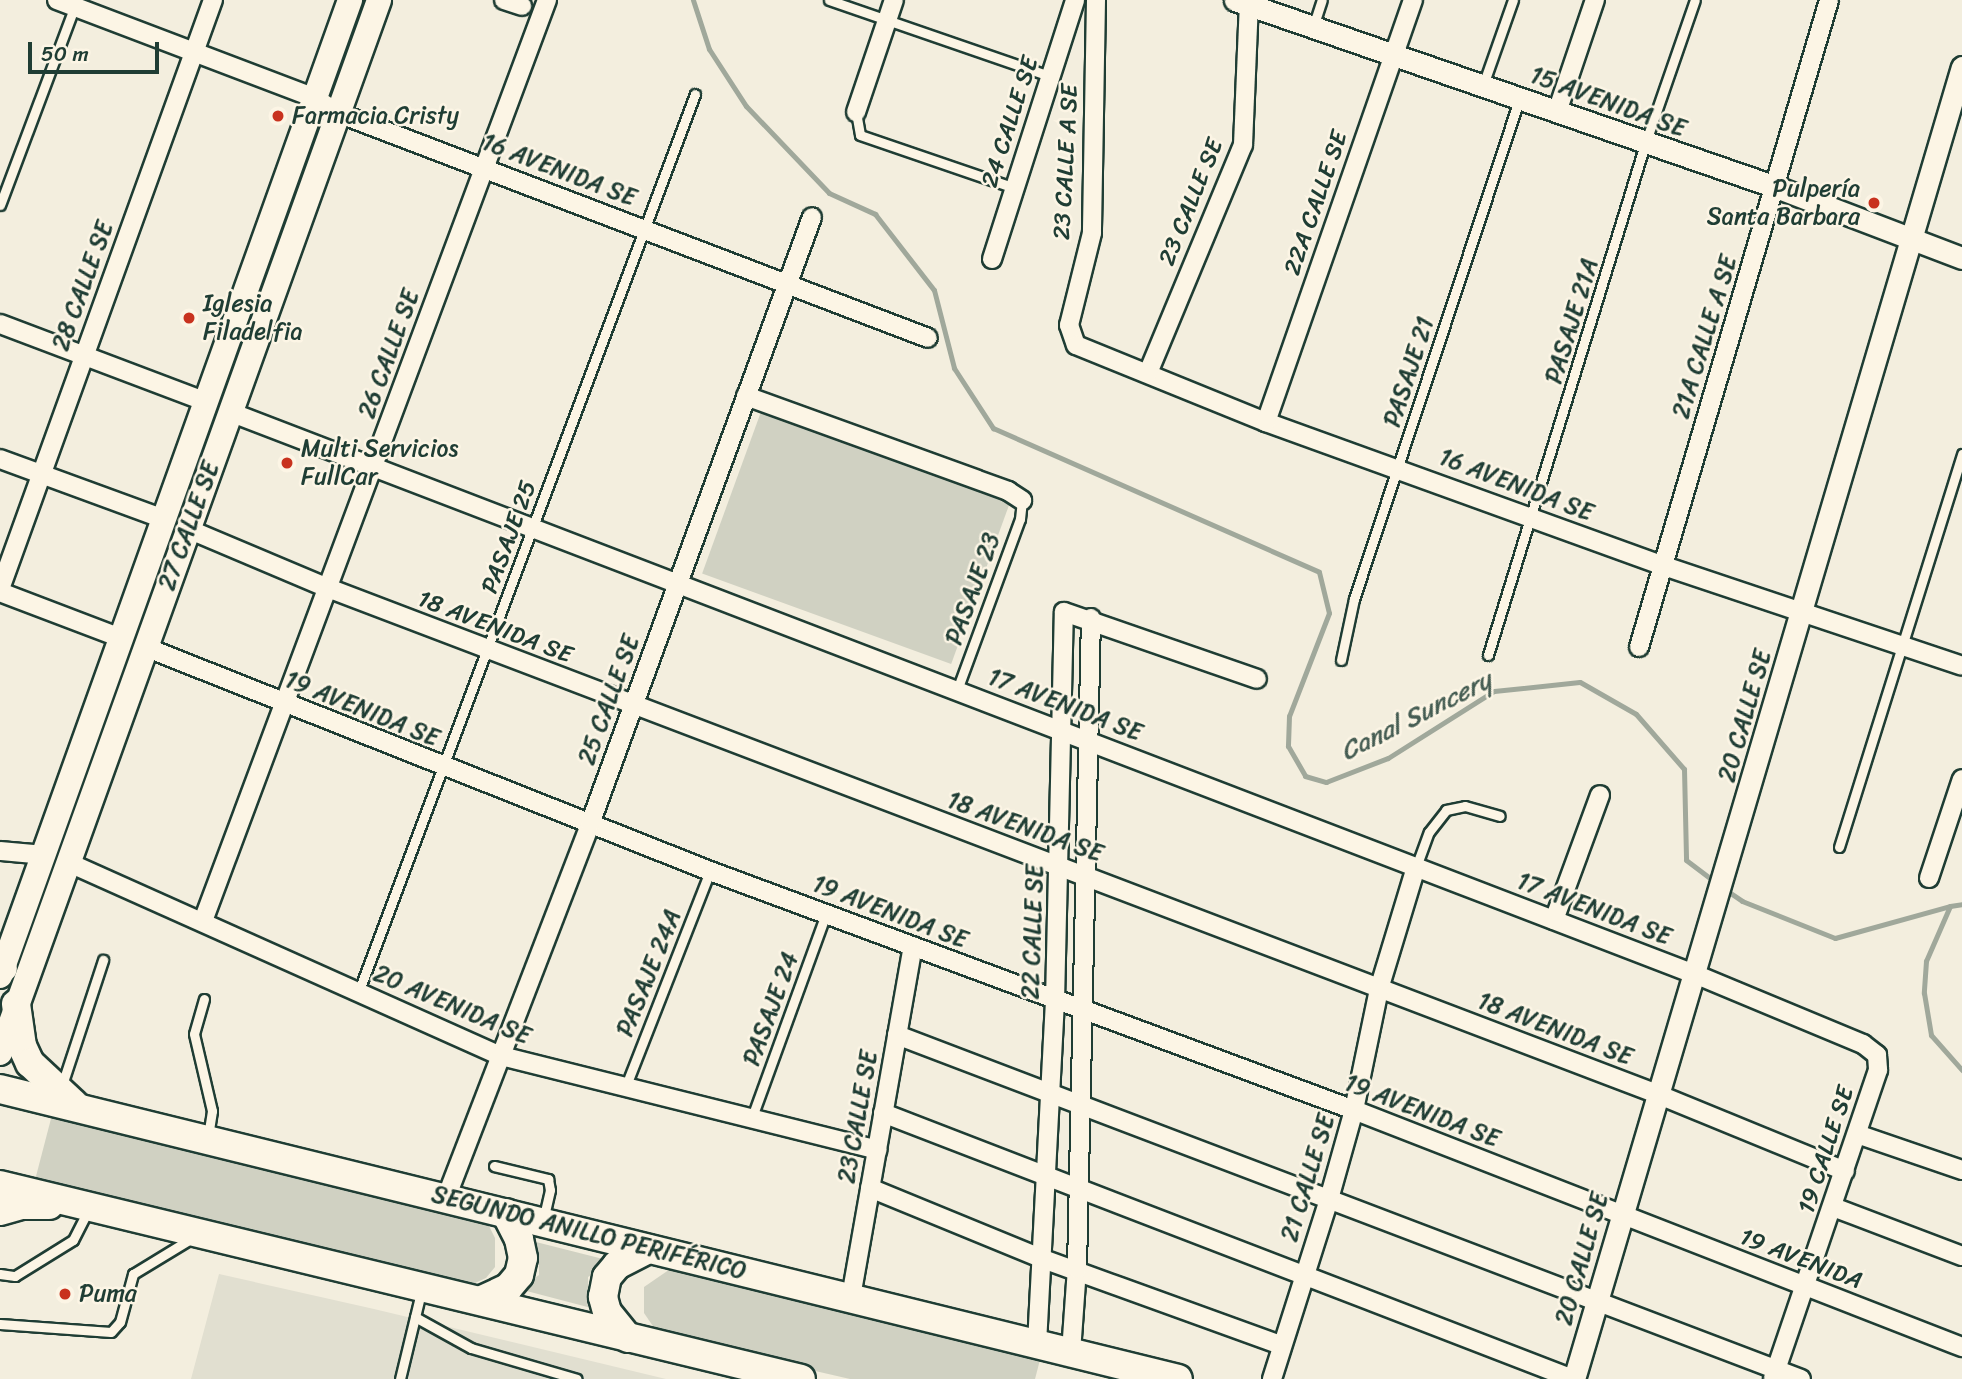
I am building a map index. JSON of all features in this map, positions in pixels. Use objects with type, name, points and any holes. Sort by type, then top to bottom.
[{"type":"main road","name":"27 CALLE SE","points":[[2,966],[350,0]]},
{"type":"main road","name":"27 CALLE SE","points":[[0,1053],[379,0]]},
{"type":"main road","points":[[16,1004],[26,1055],[59,1092],[81,1110]]},
{"type":"main road","name":"SEGUNDO ANILLO PERIFÉRICO","points":[[0,1089],[1071,1352],[1114,1371],[1178,1379]]},
{"type":"main road","points":[[0,1185],[801,1379]]},
{"type":"main road","points":[[0,1211],[21,1205],[88,1205]]},
{"type":"main road","points":[[482,1300],[508,1288],[519,1275],[519,1239],[506,1213]]},
{"type":"main road","points":[[628,1338],[607,1312],[603,1297],[607,1277],[617,1265],[648,1249]]},
{"type":"street","name":"16 AVENIDA SE","points":[[57,0],[76,3],[314,98],[338,113],[789,282],[928,338]]},
{"type":"street","name":"28 CALLE SE","points":[[0,590],[213,0]]},
{"type":"street","points":[[504,0],[522,6]]},
{"type":"street","name":"26 CALLE SE","points":[[203,922],[547,0]]},
{"type":"street","points":[[856,113],[894,0]]},
{"type":"street","name":"24 CALLE SE","points":[[992,259],[1075,0]]},
{"type":"street","name":"23 CALLE A SE","points":[[1069,325],[1092,233],[1096,0]]},
{"type":"street","name":"22A CALLE SE","points":[[1266,422],[1413,0]]},
{"type":"street","points":[[1557,111],[1595,0]]},
{"type":"street","name":"21A CALLE A SE","points":[[1639,648],[1661,565],[1776,187],[1829,0]]},
{"type":"street","name":"15 AVENIDA SE","points":[[1244,1],[1645,144],[1776,187],[1962,258]]},
{"type":"street","name":"23 CALLE SE","points":[[1148,373],[1243,145],[1244,1]]},
{"type":"street","name":"20 CALLE SE","points":[[1574,1379],[1657,1094],[1697,975],[1962,67]]},
{"type":"street","name":"25 CALLE SE","points":[[446,1198],[590,824],[812,217]]},
{"type":"street","points":[[0,324],[206,402]]},
{"type":"street","name":"16 AVENIDA SE","points":[[1069,325],[1076,345],[1266,422],[1399,466],[1661,565],[1962,666]]},
{"type":"street","points":[[746,396],[1008,491],[1022,500]]},
{"type":"street","name":"17 AVENIDA SE","points":[[230,412],[1697,975],[1864,1044],[1877,1055]]},
{"type":"street","points":[[0,459],[164,519]]},
{"type":"street","name":"18 AVENIDA SE","points":[[188,529],[328,589],[1657,1094],[1845,1171]]},
{"type":"street","points":[[0,590],[121,638]]},
{"type":"street","name":"22 CALLE SE","points":[[1037,1344],[1048,1177],[1055,1002],[1064,612],[1091,618]]},
{"type":"street","points":[[1071,1352],[1077,1269],[1084,1013],[1091,618],[1257,679]]},
{"type":"street","name":"19 AVENIDA SE","points":[[145,648],[443,768],[710,871],[1084,1013],[1354,1110],[1622,1214]]},
{"type":"street","points":[[1929,878],[1962,779]]},
{"type":"street","points":[[1554,920],[1600,795]]},
{"type":"street","points":[[0,852],[44,855]]},
{"type":"street","name":"20 AVENIDA SE","points":[[67,862],[500,1056],[624,1090],[752,1117],[877,1150]]},
{"type":"street","name":"21 CALLE SE","points":[[1272,1379],[1329,1199],[1354,1110],[1379,989],[1416,867]]},
{"type":"street","name":"23 CALLE SE","points":[[851,1297],[913,946]]},
{"type":"street","points":[[897,1035],[1051,1096],[1329,1199],[1775,1374],[1801,1379]]},
{"type":"street","name":"19 CALLE SE","points":[[1775,1374],[1878,1070],[1877,1055]]},
{"type":"street","points":[[883,1113],[1574,1379]]},
{"type":"street","points":[[1857,1134],[1962,1170]]},
{"type":"street","points":[[870,1188],[1043,1259],[1077,1269],[1281,1345]]},
{"type":"street","points":[[1833,1207],[1962,1256]]},
{"type":"street","name":"19 AVENIDA","points":[[1622,1214],[1962,1347]]},
{"type":"lane","points":[[829,0],[1050,76]]},
{"type":"lane","points":[[1313,27],[1322,0]]},
{"type":"lane","points":[[1483,86],[1513,0]]},
{"type":"lane","name":"PASAJE 21A","points":[[1488,655],[1533,518],[1645,144],[1695,0]]},
{"type":"lane","points":[[0,205],[76,3]]},
{"type":"lane","name":"PASAJE 25","points":[[358,993],[695,94]]},
{"type":"lane","name":"PASAJE 21","points":[[1341,660],[1354,599],[1519,98]]},
{"type":"lane","points":[[856,113],[860,135],[1014,188]]},
{"type":"lane","points":[[1839,847],[1962,454]]},
{"type":"lane","name":"PASAJE 23","points":[[957,690],[1020,519],[1022,500]]},
{"type":"lane","points":[[1416,867],[1429,832],[1446,810],[1465,806],[1500,816]]},
{"type":"lane","name":"PASAJE 24A","points":[[624,1090],[710,871]]},
{"type":"lane","name":"PASAJE 24","points":[[752,1117],[826,914]]},
{"type":"lane","points":[[59,1092],[103,960]]},
{"type":"lane","points":[[204,999],[194,1034],[212,1111],[207,1140]]},
{"type":"lane","points":[[494,1166],[548,1179],[550,1190],[542,1222]]},
{"type":"lane","points":[[0,1274],[15,1276],[74,1240],[88,1205]]},
{"type":"lane","points":[[0,1324],[111,1332],[120,1322],[134,1274],[200,1233]]},
{"type":"lane","points":[[400,1379],[422,1287]]},
{"type":"lane","points":[[415,1317],[471,1348],[577,1379]]},
{"type":"shaded area","points":[[762,409],[1011,500],[951,664],[702,573]]},
{"type":"shaded area","points":[[53,1111],[484,1216],[495,1238],[495,1267],[486,1278],[464,1288],[34,1184]]},
{"type":"shaded area","points":[[532,1241],[611,1261],[588,1277],[588,1296],[599,1310],[519,1289],[539,1275],[539,1255]]},
{"type":"shaded area","points":[[676,1265],[1041,1356],[1035,1379],[850,1379],[659,1335],[644,1313],[644,1287]]},
{"type":"shaded area","points":[[219,1274],[374,1309],[666,1379],[191,1379]]},
{"type":"waterway","name":"Canal Suncery","points":[[693,0],[709,49],[746,106],[829,193],[875,214],[934,290],[954,368],[993,428],[1319,572],[1329,613],[1289,716],[1288,746],[1305,776],[1326,782],[1388,758],[1494,691],[1580,682],[1636,714],[1684,769],[1686,860],[1715,882]]},
{"type":"waterway","name":"Canal Suncery","points":[[1723,888],[1742,901],[1835,938],[1950,906],[1926,961],[1924,993],[1931,1035],[1962,1070]]},
{"type":"waterway","points":[[1950,906],[1962,904]]},
{"type":"place","name":"Farmacia Cristy","points":[[278,116]]},
{"type":"place","name":"Pulpería Santa Barbara","points":[[1874,203]]},
{"type":"place","name":"Iglesia Filadelfia","points":[[189,318]]},
{"type":"place","name":"Multi Servicios FullCar","points":[[287,463]]},
{"type":"place","name":"Puma","points":[[65,1294]]}]
